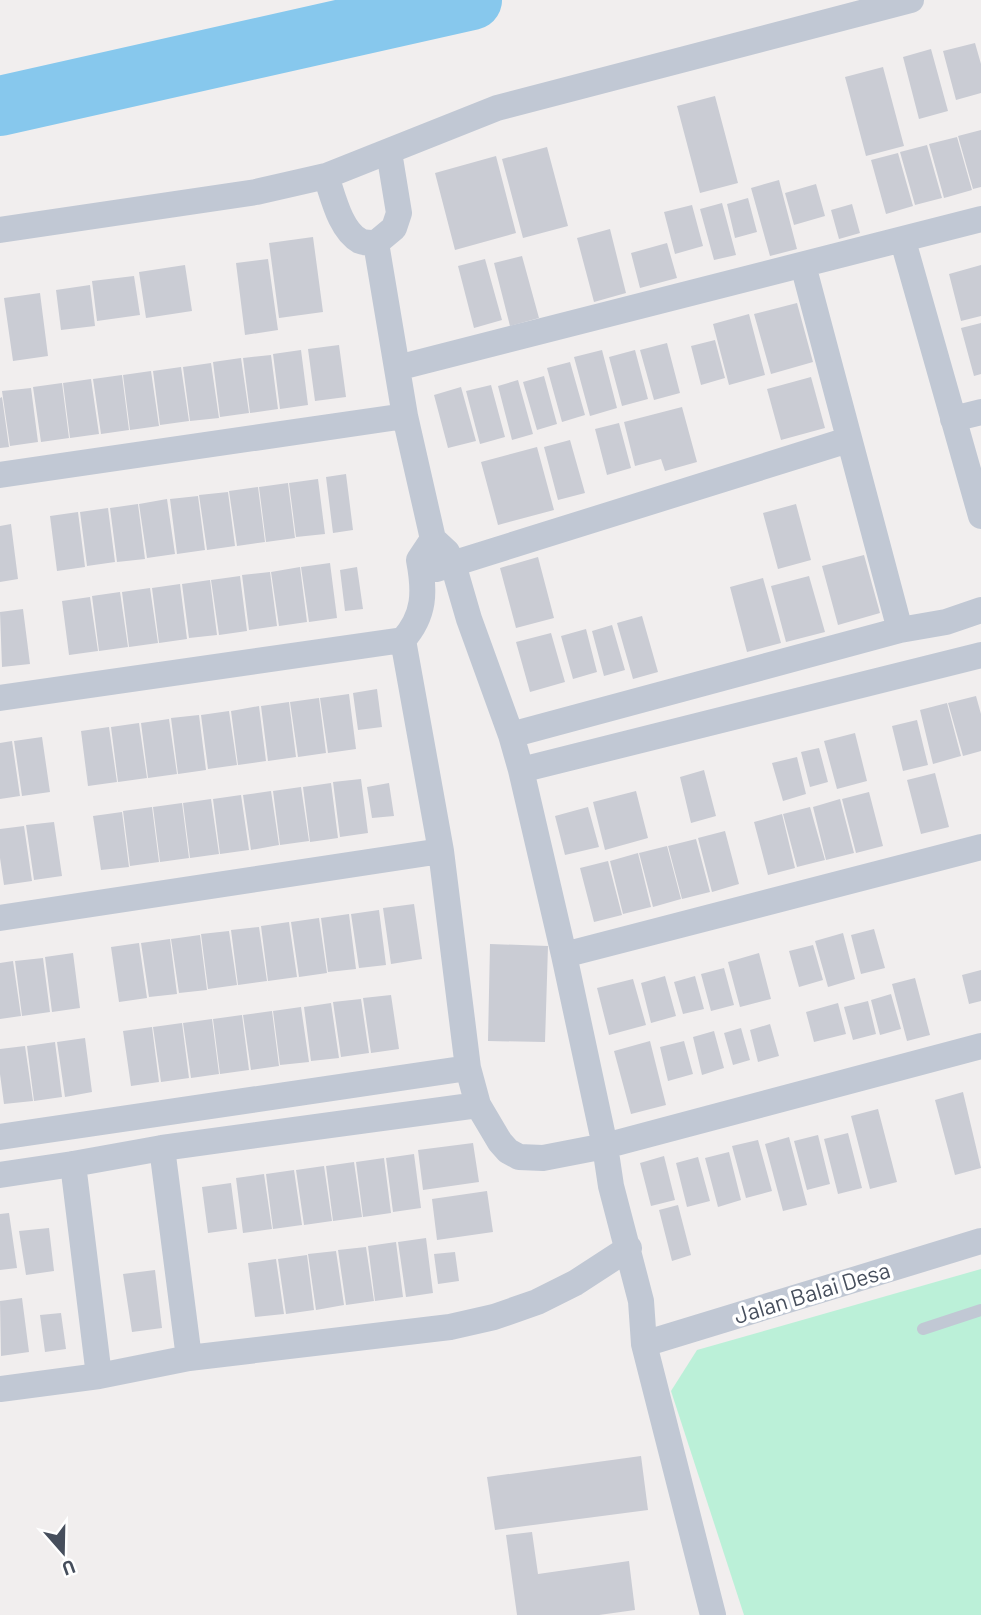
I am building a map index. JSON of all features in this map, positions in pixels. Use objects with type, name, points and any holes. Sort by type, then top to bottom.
[{"type":"street","points":[[0,230],[256,192],[326,176],[497,108],[911,0]]},
{"type":"street","points":[[326,176],[351,234],[362,243],[376,243],[394,228],[398,213],[389,152]]},
{"type":"street","points":[[397,368],[981,219]]},
{"type":"street","points":[[903,241],[981,516]]},
{"type":"street","points":[[376,243],[405,416],[433,539],[447,552],[453,564],[468,619],[511,735],[521,770],[564,955],[611,1186],[641,1301],[644,1344],[713,1615]]},
{"type":"street","points":[[803,265],[900,630]]},
{"type":"street","points":[[953,419],[981,412]]},
{"type":"street","points":[[0,475],[405,416]]},
{"type":"street","points":[[421,573],[848,440]]},
{"type":"street","points":[[0,698],[403,640],[416,626],[421,613],[419,559],[433,539]]},
{"type":"street","points":[[511,735],[900,630],[946,622],[981,610]]},
{"type":"street","points":[[521,770],[973,657],[946,622]]},
{"type":"street","points":[[403,640],[441,851],[468,1068],[478,1105],[508,1151],[519,1157],[543,1158],[605,1146],[981,1046]]},
{"type":"street","points":[[564,955],[981,847]]},
{"type":"street","points":[[0,918],[441,851]]},
{"type":"street","points":[[0,1137],[468,1068]]},
{"type":"street","points":[[0,1175],[162,1148],[478,1105]]},
{"type":"street","points":[[120,1120],[126,1154]]},
{"type":"street","points":[[162,1148],[190,1358]]},
{"type":"street","points":[[73,1164],[99,1376]]},
{"type":"street","name":"Jalan Balai Desa","points":[[644,1344],[981,1241]]},
{"type":"street","points":[[0,1390],[99,1376],[190,1358],[450,1327],[494,1317],[537,1302],[575,1283],[629,1248]]},
{"type":"lane","points":[[923,1329],[981,1310]]},
{"type":"green space","points":[[981,1269],[981,1615],[744,1615],[671,1391],[697,1350]]},
{"type":"building","points":[[975,43],[981,64],[981,93],[956,100],[943,51]]},
{"type":"building","points":[[931,49],[948,111],[919,119],[903,57]]},
{"type":"building","points":[[883,67],[904,146],[866,156],[845,77]]},
{"type":"building","points":[[715,96],[738,183],[700,193],[677,106]]},
{"type":"building","points":[[981,130],[981,187],[973,189],[958,136]]},
{"type":"building","points":[[957,137],[972,190],[944,198],[929,144]]},
{"type":"building","points":[[927,145],[942,198],[915,205],[900,152]]},
{"type":"building","points":[[547,147],[568,226],[523,238],[502,159]]},
{"type":"building","points":[[898,153],[913,206],[886,214],[871,160]]},
{"type":"building","points":[[496,156],[516,233],[455,250],[435,173]]},
{"type":"building","points":[[779,180],[797,249],[770,256],[751,188]]},
{"type":"building","points":[[816,184],[825,216],[794,225],[785,193]]},
{"type":"building","points":[[748,198],[757,232],[735,238],[727,204]]},
{"type":"building","points":[[722,203],[736,255],[714,260],[700,209]]},
{"type":"building","points":[[852,204],[860,233],[839,239],[831,210]]},
{"type":"building","points":[[692,205],[703,246],[675,254],[664,212]]},
{"type":"building","points":[[610,229],[626,293],[594,302],[577,238]]},
{"type":"building","points":[[313,237],[323,312],[279,318],[269,243]]},
{"type":"building","points":[[667,243],[677,278],[640,288],[631,253]]},
{"type":"building","points":[[522,256],[539,318],[510,326],[494,263]]},
{"type":"building","points":[[268,259],[278,330],[245,335],[236,263]]},
{"type":"building","points":[[485,259],[502,320],[474,328],[458,266]]},
{"type":"building","points":[[185,265],[192,311],[146,318],[139,272]]},
{"type":"building","points":[[981,265],[981,316],[961,321],[949,274]]},
{"type":"building","points":[[134,276],[140,315],[97,321],[92,281]]},
{"type":"building","points":[[90,285],[95,326],[61,330],[56,290]]},
{"type":"building","points":[[40,293],[48,356],[13,361],[4,298]]},
{"type":"building","points":[[797,303],[813,362],[771,374],[754,314]]},
{"type":"building","points":[[749,314],[765,375],[729,385],[713,324]]},
{"type":"building","points":[[981,323],[981,374],[974,376],[961,328]]},
{"type":"building","points":[[715,340],[725,378],[701,385],[691,346]]},
{"type":"building","points":[[667,343],[680,393],[654,400],[640,350]]},
{"type":"building","points":[[339,345],[346,397],[315,401],[308,349]]},
{"type":"building","points":[[301,350],[308,405],[280,409],[273,354]]},
{"type":"building","points":[[602,350],[617,408],[590,416],[574,357]]},
{"type":"building","points":[[635,350],[648,399],[622,406],[609,357]]},
{"type":"building","points":[[271,355],[278,409],[250,413],[243,358]]},
{"type":"building","points":[[241,358],[249,413],[220,417],[213,362]]},
{"type":"building","points":[[570,362],[585,415],[562,422],[547,368]]},
{"type":"building","points":[[211,363],[219,418],[190,421],[183,367]]},
{"type":"building","points":[[181,367],[189,421],[160,425],[153,371]]},
{"type":"building","points":[[151,371],[159,426],[130,430],[123,375]]},
{"type":"building","points":[[122,375],[129,430],[101,434],[93,379]]},
{"type":"building","points":[[544,376],[557,424],[537,430],[523,382]]},
{"type":"building","points":[[811,377],[825,428],[781,440],[767,389]]},
{"type":"building","points":[[91,379],[99,434],[70,438],[63,383]]},
{"type":"building","points":[[518,380],[533,434],[512,440],[498,386]]},
{"type":"building","points":[[62,383],[69,438],[41,442],[33,387]]},
{"type":"building","points":[[491,385],[505,437],[480,444],[466,391]]},
{"type":"building","points":[[461,387],[476,441],[448,448],[434,395]]},
{"type":"building","points":[[31,388],[38,442],[10,446],[2,391]]},
{"type":"building","points":[[2,397],[9,447],[0,448],[0,398]]},
{"type":"building","points":[[682,407],[697,462],[665,471],[661,459],[635,466],[624,422]]},
{"type":"building","points":[[619,423],[631,468],[607,475],[595,429]]},
{"type":"building","points":[[570,440],[585,493],[558,500],[544,447]]},
{"type":"building","points":[[537,447],[554,510],[498,525],[481,462]]},
{"type":"building","points":[[346,474],[353,530],[333,533],[326,477]]},
{"type":"building","points":[[318,479],[325,534],[296,537],[289,483]]},
{"type":"building","points":[[288,483],[295,538],[266,542],[259,487]]},
{"type":"building","points":[[258,487],[265,542],[237,546],[229,491]]},
{"type":"building","points":[[228,492],[235,546],[207,550],[199,495]]},
{"type":"building","points":[[198,496],[205,550],[177,554],[170,499]]},
{"type":"building","points":[[167,499],[175,554],[147,558],[139,504]]},
{"type":"building","points":[[138,504],[145,559],[117,562],[110,508]]},
{"type":"building","points":[[796,504],[811,560],[778,569],[763,513]]},
{"type":"building","points":[[108,508],[115,562],[87,566],[80,512]]},
{"type":"building","points":[[78,512],[85,567],[57,571],[50,516]]},
{"type":"building","points":[[11,524],[18,579],[0,582],[0,526]]},
{"type":"building","points":[[864,555],[880,613],[838,625],[822,566]]},
{"type":"building","points":[[538,557],[554,618],[516,628],[500,568]]},
{"type":"building","points":[[330,563],[337,618],[309,622],[301,567]]},
{"type":"building","points":[[300,567],[307,622],[279,626],[271,572]]},
{"type":"building","points":[[357,567],[363,609],[345,611],[340,570]]},
{"type":"building","points":[[270,572],[277,626],[249,630],[242,575]]},
{"type":"building","points":[[240,576],[247,631],[219,635],[211,580]]},
{"type":"building","points":[[809,576],[825,632],[786,642],[771,586]]},
{"type":"building","points":[[763,578],[781,643],[747,652],[730,587]]},
{"type":"building","points":[[210,580],[217,635],[189,638],[182,584]]},
{"type":"building","points":[[180,584],[187,639],[159,643],[152,588]]},
{"type":"building","points":[[150,588],[158,643],[129,647],[122,592]]},
{"type":"building","points":[[120,592],[128,647],[99,651],[92,596]]},
{"type":"building","points":[[90,597],[98,651],[69,655],[62,601]]},
{"type":"building","points":[[23,609],[30,664],[2,667],[0,612]]},
{"type":"building","points":[[642,616],[658,672],[633,679],[617,623]]},
{"type":"building","points":[[612,625],[625,670],[604,676],[592,631]]},
{"type":"building","points":[[586,629],[597,672],[573,679],[561,636]]},
{"type":"building","points":[[551,633],[565,682],[530,692],[516,642]]},
{"type":"building","points":[[377,689],[382,727],[358,730],[353,693]]},
{"type":"building","points":[[349,694],[356,749],[328,753],[320,698]]},
{"type":"building","points":[[976,696],[981,714],[981,751],[963,756],[948,703]]},
{"type":"building","points":[[319,698],[326,753],[298,757],[290,702]]},
{"type":"building","points":[[289,702],[296,757],[268,761],[261,706]]},
{"type":"building","points":[[947,703],[961,756],[933,764],[920,710]]},
{"type":"building","points":[[259,706],[266,761],[238,765],[231,711]]},
{"type":"building","points":[[229,711],[237,765],[208,769],[201,715]]},
{"type":"building","points":[[199,715],[206,770],[178,774],[171,718]]},
{"type":"building","points":[[169,719],[177,774],[148,778],[141,723]]},
{"type":"building","points":[[917,720],[928,765],[903,771],[892,726]]},
{"type":"building","points":[[139,723],[147,778],[118,782],[111,727]]},
{"type":"building","points":[[109,727],[117,782],[88,786],[81,731]]},
{"type":"building","points":[[855,733],[867,781],[837,789],[824,741]]},
{"type":"building","points":[[42,737],[50,792],[22,796],[14,741]]},
{"type":"building","points":[[12,741],[20,796],[0,799],[0,743]]},
{"type":"building","points":[[819,748],[828,782],[810,787],[801,752]]},
{"type":"building","points":[[797,757],[806,794],[783,801],[772,763]]},
{"type":"building","points":[[704,770],[716,816],[691,823],[680,777]]},
{"type":"building","points":[[935,773],[949,827],[921,834],[907,780]]},
{"type":"building","points":[[361,779],[368,833],[340,837],[333,782]]},
{"type":"building","points":[[331,783],[338,838],[310,842],[303,787]]},
{"type":"building","points":[[389,783],[394,816],[372,818],[367,787]]},
{"type":"building","points":[[301,787],[309,841],[280,845],[273,791]]},
{"type":"building","points":[[271,791],[279,845],[251,850],[243,795]]},
{"type":"building","points":[[636,791],[648,838],[605,850],[593,802]]},
{"type":"building","points":[[869,792],[883,846],[856,853],[842,799]]},
{"type":"building","points":[[241,795],[249,850],[220,854],[213,799]]},
{"type":"building","points":[[211,799],[219,854],[190,858],[183,803]]},
{"type":"building","points":[[840,799],[854,853],[826,860],[813,807]]},
{"type":"building","points":[[182,803],[189,858],[160,862],[153,807]]},
{"type":"building","points":[[152,807],[159,862],[130,866],[123,811]]},
{"type":"building","points":[[588,807],[599,847],[565,855],[555,816]]},
{"type":"building","points":[[810,807],[825,860],[797,867],[783,814]]},
{"type":"building","points":[[122,812],[129,867],[101,870],[93,816]]},
{"type":"building","points":[[782,814],[795,868],[768,875],[754,822]]},
{"type":"building","points":[[54,822],[62,876],[34,880],[26,825]]},
{"type":"building","points":[[24,826],[32,881],[4,885],[0,829]]},
{"type":"building","points":[[725,831],[739,884],[712,892],[698,838]]},
{"type":"building","points":[[696,839],[710,892],[682,899],[668,846]]},
{"type":"building","points":[[667,846],[681,899],[653,907],[639,853]]},
{"type":"building","points":[[638,853],[651,907],[623,914],[610,861]]},
{"type":"building","points":[[608,861],[622,915],[594,922],[580,868]]},
{"type":"building","points":[[414,904],[422,959],[391,964],[383,908]]},
{"type":"building","points":[[379,910],[386,965],[359,968],[351,914]]},
{"type":"building","points":[[349,914],[356,969],[328,972],[321,918]]},
{"type":"building","points":[[319,918],[327,973],[299,977],[291,922]]},
{"type":"building","points":[[289,922],[297,977],[268,981],[261,926]]},
{"type":"building","points":[[259,927],[267,981],[238,985],[231,930]]},
{"type":"building","points":[[874,929],[885,968],[861,974],[851,935]]},
{"type":"building","points":[[229,931],[237,985],[208,989],[201,934]]},
{"type":"building","points":[[843,933],[855,979],[828,987],[815,941]]},
{"type":"building","points":[[200,935],[207,990],[179,993],[171,939]]},
{"type":"building","points":[[170,939],[177,994],[149,997],[141,943]]},
{"type":"building","points":[[139,943],[147,998],[119,1002],[111,947]]},
{"type":"building","points":[[490,944],[548,946],[545,1042],[488,1041]]},
{"type":"building","points":[[813,945],[823,980],[799,987],[789,951]]},
{"type":"building","points":[[73,953],[80,1008],[52,1012],[45,957]]},
{"type":"building","points":[[759,953],[771,999],[740,1007],[728,962]]},
{"type":"building","points":[[43,958],[50,1012],[22,1016],[15,961]]},
{"type":"building","points":[[13,961],[21,1016],[0,1019],[0,963]]},
{"type":"building","points":[[724,968],[734,1005],[711,1011],[701,974]]},
{"type":"building","points":[[981,970],[981,1001],[969,1004],[962,975]]},
{"type":"building","points":[[665,976],[676,1016],[651,1023],[641,983]]},
{"type":"building","points":[[695,976],[704,1009],[683,1014],[674,982]]},
{"type":"building","points":[[915,978],[930,1035],[907,1041],[892,984]]},
{"type":"building","points":[[633,979],[646,1025],[609,1035],[597,988]]},
{"type":"building","points":[[891,994],[901,1029],[880,1035],[871,1000]]},
{"type":"building","points":[[391,995],[399,1049],[371,1053],[363,998]]},
{"type":"building","points":[[361,999],[369,1053],[341,1057],[333,1002]]},
{"type":"building","points":[[868,1001],[876,1034],[853,1040],[844,1007]]},
{"type":"building","points":[[331,1003],[339,1058],[311,1061],[304,1007]]},
{"type":"building","points":[[838,1003],[846,1034],[814,1042],[806,1012]]},
{"type":"building","points":[[301,1007],[309,1062],[280,1065],[273,1011]]},
{"type":"building","points":[[272,1011],[279,1066],[251,1070],[243,1015]]},
{"type":"building","points":[[242,1015],[249,1070],[220,1074],[213,1019]]},
{"type":"building","points":[[212,1019],[219,1074],[191,1078],[183,1023]]},
{"type":"building","points":[[182,1023],[189,1078],[161,1082],[153,1027]]},
{"type":"building","points":[[770,1024],[779,1056],[758,1062],[750,1030]]},
{"type":"building","points":[[152,1027],[159,1082],[131,1086],[123,1031]]},
{"type":"building","points":[[741,1028],[750,1060],[733,1065],[724,1033]]},
{"type":"building","points":[[714,1031],[724,1068],[702,1075],[693,1037]]},
{"type":"building","points":[[85,1038],[92,1092],[65,1097],[57,1042]]},
{"type":"building","points":[[650,1041],[666,1105],[631,1114],[614,1051]]},
{"type":"building","points":[[684,1041],[693,1074],[668,1081],[660,1047]]},
{"type":"building","points":[[55,1042],[62,1097],[34,1101],[27,1046]]},
{"type":"building","points":[[25,1046],[33,1101],[4,1104],[0,1049]]},
{"type":"building","points":[[963,1092],[981,1168],[955,1175],[935,1100]]},
{"type":"building","points":[[878,1109],[897,1182],[870,1189],[851,1116]]},
{"type":"building","points":[[848,1133],[862,1188],[838,1194],[824,1139]]},
{"type":"building","points":[[818,1135],[830,1184],[807,1190],[794,1141]]},
{"type":"building","points":[[789,1137],[807,1205],[783,1211],[765,1144]]},
{"type":"building","points":[[758,1140],[772,1191],[746,1198],[732,1146]]},
{"type":"building","points":[[473,1143],[479,1182],[423,1190],[418,1150]]},
{"type":"building","points":[[729,1152],[741,1200],[718,1207],[705,1158]]},
{"type":"building","points":[[414,1154],[421,1208],[393,1212],[386,1158]]},
{"type":"building","points":[[664,1156],[675,1200],[651,1206],[640,1163]]},
{"type":"building","points":[[698,1157],[710,1201],[687,1207],[676,1163]]},
{"type":"building","points":[[384,1158],[391,1213],[363,1217],[356,1162]]},
{"type":"building","points":[[354,1162],[362,1217],[333,1221],[326,1166]]},
{"type":"building","points":[[324,1166],[332,1221],[304,1225],[296,1170]]},
{"type":"building","points":[[294,1170],[302,1225],[273,1229],[266,1174]]},
{"type":"building","points":[[264,1174],[272,1229],[243,1233],[236,1178]]},
{"type":"building","points":[[231,1183],[237,1229],[208,1233],[202,1187]]},
{"type":"building","points":[[487,1191],[493,1232],[437,1240],[432,1199]]},
{"type":"building","points":[[678,1205],[691,1255],[672,1261],[659,1210]]},
{"type":"building","points":[[9,1213],[17,1268],[0,1270],[0,1214]]},
{"type":"building","points":[[49,1228],[54,1271],[26,1275],[19,1231]]},
{"type":"building","points":[[426,1238],[433,1293],[406,1297],[398,1242]]},
{"type":"building","points":[[396,1242],[403,1297],[375,1301],[368,1246]]},
{"type":"building","points":[[366,1247],[374,1301],[346,1305],[338,1250]]},
{"type":"building","points":[[336,1251],[344,1305],[316,1310],[308,1254]]},
{"type":"building","points":[[455,1252],[459,1281],[438,1284],[434,1254]]},
{"type":"building","points":[[307,1255],[314,1310],[286,1314],[278,1259]]},
{"type":"building","points":[[276,1259],[284,1314],[255,1317],[248,1263]]},
{"type":"building","points":[[155,1270],[162,1328],[132,1332],[123,1274]]},
{"type":"building","points":[[22,1298],[29,1352],[1,1356],[0,1301]]},
{"type":"building","points":[[61,1313],[66,1349],[45,1352],[40,1315]]},
{"type":"building","points":[[641,1456],[648,1510],[495,1530],[487,1477]]},
{"type":"building","points":[[532,1532],[538,1574],[629,1561],[635,1610],[599,1615],[517,1615],[506,1535]]},
{"type":"waterway","points":[[0,106],[472,0]]}]
